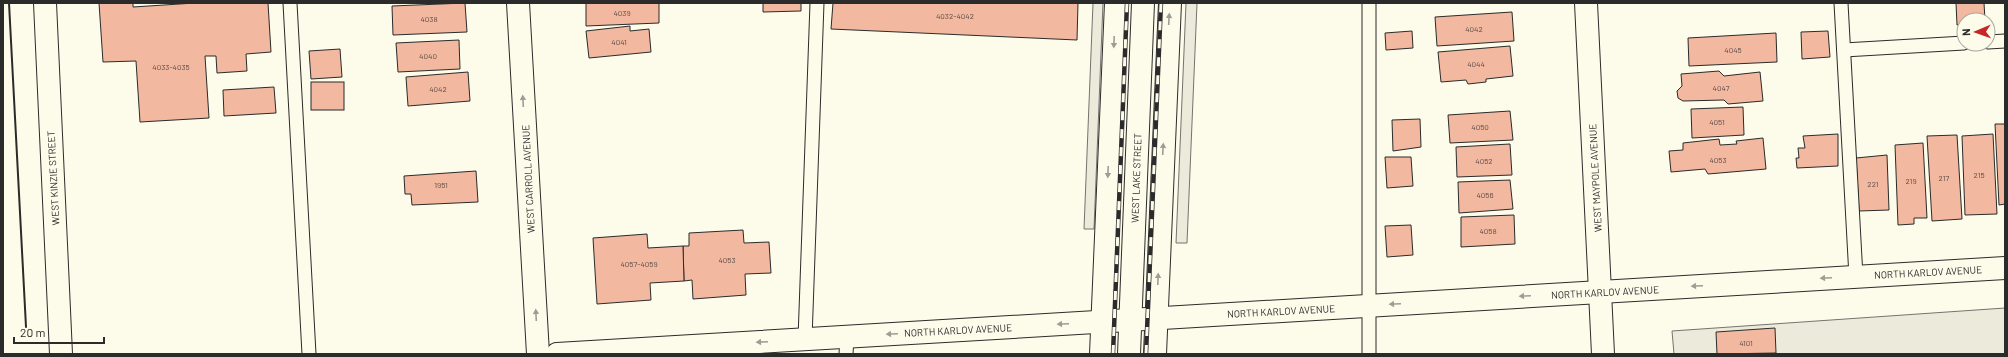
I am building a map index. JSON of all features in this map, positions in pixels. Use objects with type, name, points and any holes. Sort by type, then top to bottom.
[{"type":"street","name":"WEST KINZIE STREET","points":[[45,3],[61,354]]},
{"type":"street","name":"WEST CARROLL AVENUE","points":[[518,3],[538,354]]},
{"type":"street","points":[[1102,354],[1102,321],[1116,3]]},
{"type":"street","name":"WEST LAKE STREET","points":[[1129,354],[1144,3]]},
{"type":"street","points":[[1156,354],[1156,318],[1170,3]]},
{"type":"street","name":"WEST MAYPOLE AVENUE","points":[[1586,3],[1603,354]]},
{"type":"street","name":"NORTH KARLOV AVENUE","points":[[557,354],[805,339],[846,345],[1102,321],[2005,268]]},
{"type":"lane","points":[[290,3],[310,354]]},
{"type":"lane","points":[[805,339],[817,3]]},
{"type":"lane","points":[[1368,3],[1370,354]]},
{"type":"lane","points":[[1841,3],[1856,276]]},
{"type":"lane","points":[[1844,50],[1956,43]]},
{"type":"shaded area","points":[[1093,3],[1103,3],[1094,229],[1084,229]]},
{"type":"shaded area","points":[[1186,3],[1197,3],[1187,243],[1176,243]]},
{"type":"shaded area","points":[[2005,308],[2005,354],[1674,354],[1672,331]]},
{"type":"building","points":[[99,3],[133,3],[133,7],[195,3],[268,3],[271,52],[246,54],[247,71],[217,73],[216,56],[205,56],[209,118],[140,122],[136,61],[103,62]]},
{"type":"building","points":[[465,3],[467,32],[393,35],[392,6]]},
{"type":"building","points":[[586,3],[659,3],[659,23],[586,26]]},
{"type":"building","points":[[763,3],[801,3],[801,11],[763,12]]},
{"type":"building","points":[[833,3],[1078,3],[1077,40],[831,29]]},
{"type":"building","points":[[1956,3],[1984,3],[1985,12],[1956,12]]},
{"type":"building","points":[[1512,12],[1514,41],[1437,46],[1435,17]]},
{"type":"building","points":[[630,26],[630,31],[649,29],[651,52],[589,58],[586,31]]},
{"type":"building","points":[[1412,31],[1413,48],[1386,50],[1385,33]]},
{"type":"building","points":[[1828,31],[1830,57],[1802,59],[1801,32]]},
{"type":"building","points":[[1776,33],[1777,62],[1689,66],[1688,38]]},
{"type":"building","points":[[459,40],[460,69],[398,72],[396,43]]},
{"type":"building","points":[[1510,46],[1513,76],[1486,79],[1486,82],[1468,84],[1466,80],[1441,82],[1438,52]]},
{"type":"building","points":[[340,49],[342,77],[311,79],[309,51]]},
{"type":"building","points":[[1719,71],[1724,76],[1760,72],[1763,101],[1728,104],[1724,100],[1683,101],[1678,98],[1677,91],[1682,86],[1681,74]]},
{"type":"building","points":[[468,72],[470,101],[408,106],[406,77]]},
{"type":"building","points":[[311,82],[344,82],[344,110],[311,110]]},
{"type":"building","points":[[274,87],[276,113],[224,116],[223,90]]},
{"type":"building","points":[[1743,107],[1744,135],[1692,138],[1691,109]]},
{"type":"building","points":[[1510,111],[1513,140],[1450,143],[1448,115]]},
{"type":"building","points":[[1420,119],[1421,147],[1393,151],[1392,120]]},
{"type":"building","points":[[1995,124],[2005,124],[2005,204],[1999,205]]},
{"type":"building","points":[[1838,134],[1838,166],[1797,168],[1796,158],[1799,158],[1798,148],[1805,148],[1803,136]]},
{"type":"building","points":[[1993,134],[1997,214],[1965,215],[1962,136]]},
{"type":"building","points":[[1957,135],[1962,219],[1932,221],[1927,136]]},
{"type":"building","points":[[1763,138],[1766,169],[1708,174],[1705,169],[1671,172],[1669,151],[1683,150],[1683,143],[1719,139],[1720,145],[1737,144],[1736,141]]},
{"type":"building","points":[[1923,143],[1927,218],[1914,218],[1914,224],[1898,225],[1895,145]]},
{"type":"building","points":[[1510,144],[1512,175],[1457,177],[1456,147]]},
{"type":"building","points":[[1887,155],[1889,210],[1859,211],[1856,158]]},
{"type":"building","points":[[1385,157],[1411,157],[1413,186],[1387,188]]},
{"type":"building","points":[[476,171],[478,202],[412,205],[411,194],[405,194],[404,176]]},
{"type":"building","points":[[1510,180],[1513,209],[1459,213],[1458,182]]},
{"type":"building","points":[[1514,215],[1515,244],[1461,247],[1461,217]]},
{"type":"building","points":[[1411,225],[1413,255],[1387,257],[1385,226]]},
{"type":"building","points":[[743,230],[744,243],[769,242],[771,273],[745,274],[746,295],[693,299],[692,280],[684,281],[683,246],[689,246],[689,233]]},
{"type":"building","points":[[647,234],[648,248],[683,246],[684,281],[650,283],[651,300],[597,304],[593,238]]},
{"type":"building","points":[[1775,328],[1776,353],[1717,354],[1716,332]]},
{"type":"railway","points":[[1113,354],[1127,3]]},
{"type":"railway","points":[[1146,354],[1161,3]]},
{"type":"wall","points":[[9,3],[26,327]]}]
